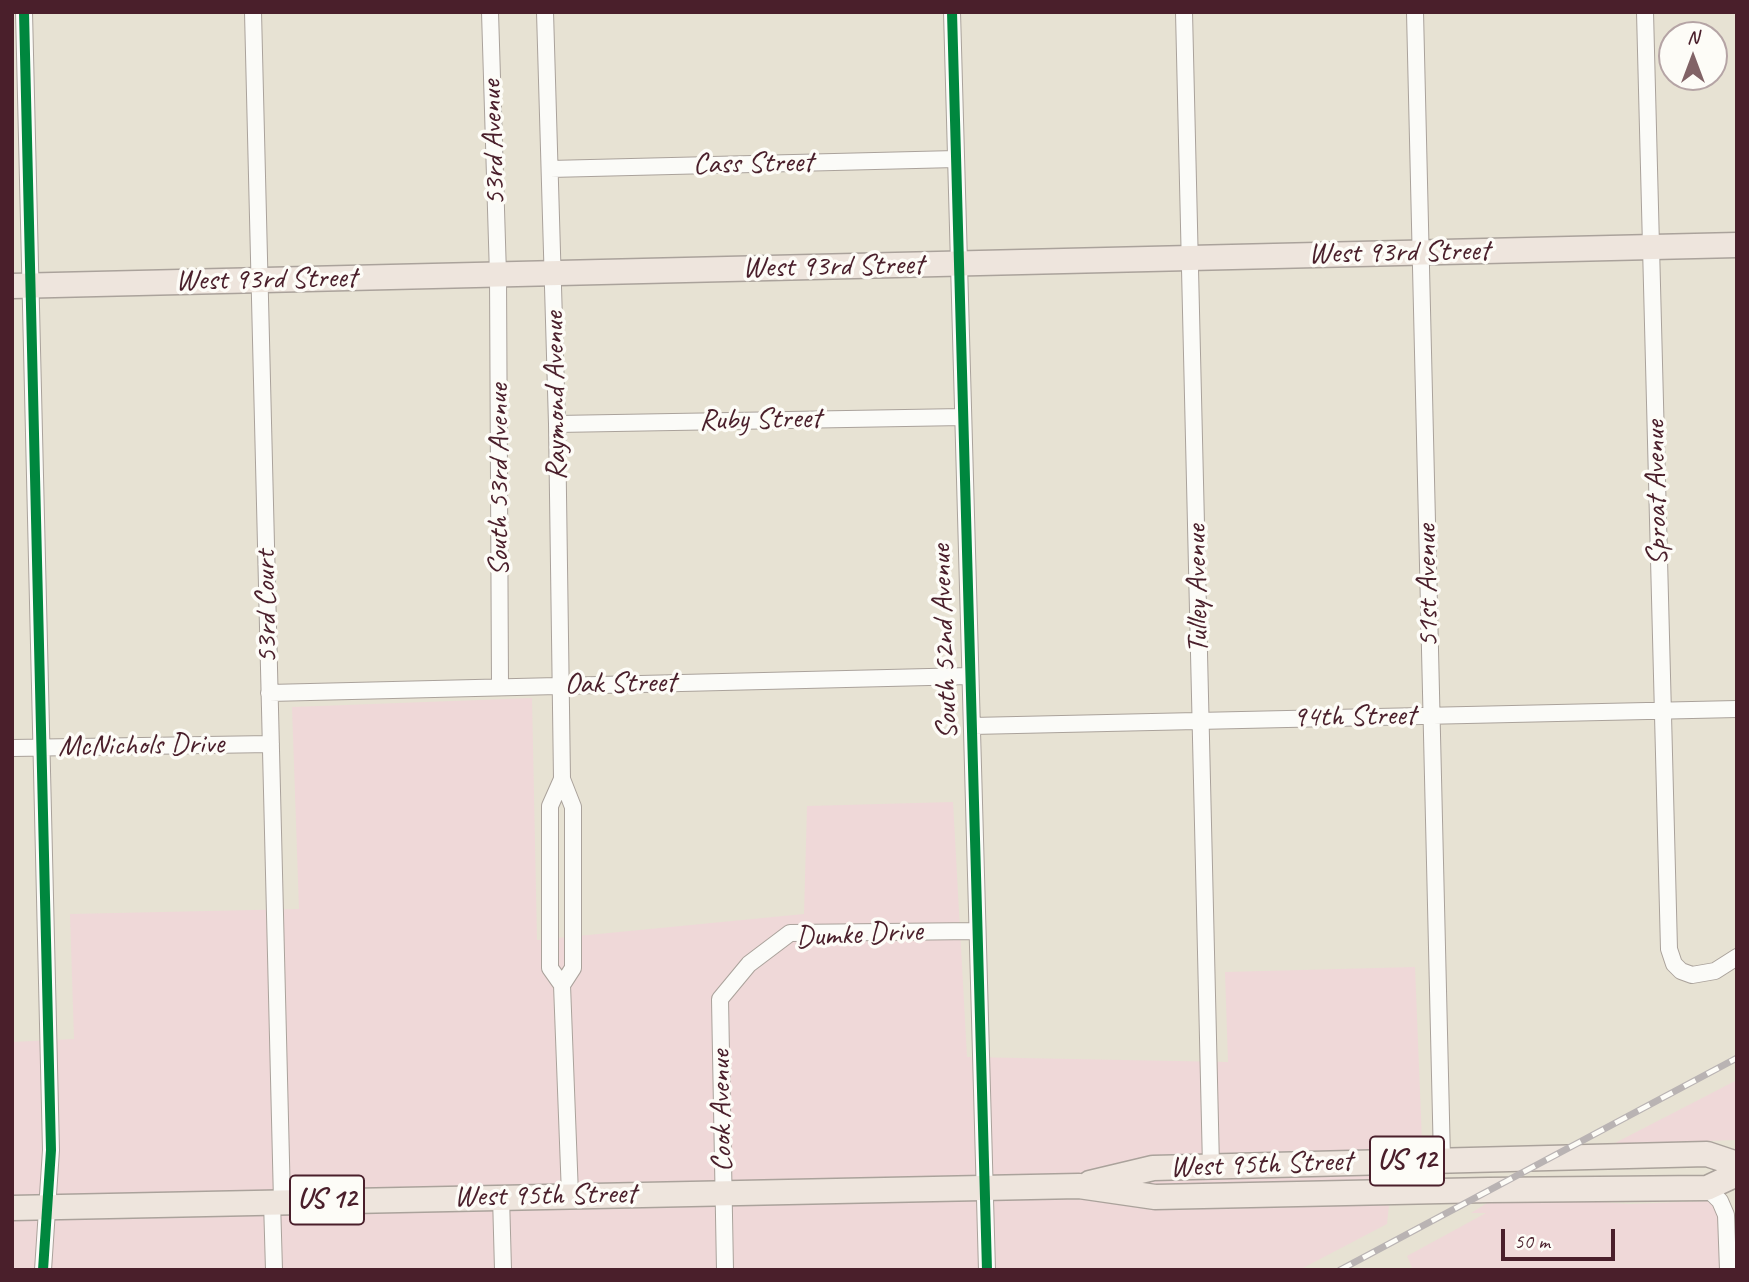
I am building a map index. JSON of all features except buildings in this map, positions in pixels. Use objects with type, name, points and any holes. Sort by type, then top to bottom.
[{"type":"main road","name":"West 93rd Street","points":[[21,286],[1737,245]]},
{"type":"main road","name":"West 95th Street","points":[[1079,1186],[1153,1168],[1211,1166],[1707,1154],[1737,1164]]},
{"type":"main road","name":"West 95th Street","points":[[12,1208],[1079,1186],[1155,1197],[1489,1189],[1707,1188],[1737,1174]]},
{"type":"street","points":[[24,12],[21,286],[42,748],[51,1150],[43,1270]]},
{"type":"street","name":"53rd Court","points":[[253,12],[271,744],[277,1201],[274,1270]]},
{"type":"street","name":"53rd Avenue","points":[[490,12],[498,275]]},
{"type":"street","name":"Raymond Avenue","points":[[545,12],[557,424],[562,779],[573,807],[573,968],[562,985]]},
{"type":"street","name":"South 52nd Avenue","points":[[952,12],[986,1270]]},
{"type":"street","name":"Tulley Avenue","points":[[1184,12],[1211,1166]]},
{"type":"street","name":"51st Avenue","points":[[1415,12],[1442,1160]]},
{"type":"street","name":"Sproat Avenue","points":[[1645,12],[1668,935],[1674,964],[1681,971],[1692,975],[1715,971],[1737,957]]},
{"type":"street","name":"Cass Street","points":[[550,169],[956,159]]},
{"type":"street","name":"South 53rd Avenue","points":[[498,275],[499,686]]},
{"type":"street","name":"Ruby Street","points":[[557,424],[963,417]]},
{"type":"street","name":"Oak Street","points":[[270,693],[970,676]]},
{"type":"street","name":"94th Street","points":[[972,726],[1737,709]]},
{"type":"street","name":"McNichols Drive","points":[[12,748],[271,744]]},
{"type":"street","name":"Raymond Avenue","points":[[562,779],[550,806],[550,968],[562,985],[570,1195]]},
{"type":"street","name":"Dumke Drive","points":[[750,964],[790,933],[977,931]]},
{"type":"street","name":"Cook Avenue","points":[[725,1270],[720,999],[750,964]]},
{"type":"street","points":[[1707,1188],[1720,1201],[1726,1215],[1728,1270]]},
{"type":"street","points":[[501,1196],[503,1270]]},
{"type":"shaded area","points":[[532,698],[537,940],[804,914],[807,806],[953,802],[967,1057],[1228,1062],[1225,972],[1415,967],[1422,1142],[1385,1143],[1389,1205],[1387,1224],[1299,1270],[12,1270],[12,1042],[74,1039],[70,914],[299,909],[292,707]]},
{"type":"shaded area","points":[[1737,1080],[1737,1140],[1613,1144]]},
{"type":"shaded area","points":[[1560,1199],[1629,1204],[1707,1201],[1718,1209],[1721,1266],[1718,1270],[1413,1270],[1407,1256],[1486,1213],[1471,1213],[1492,1200]]},
{"type":"railway","points":[[1340,1270],[1737,1058]]},
{"type":"cycle path","points":[[24,12],[51,1150],[43,1270]]},
{"type":"cycle path","points":[[952,12],[987,1270]]}]
